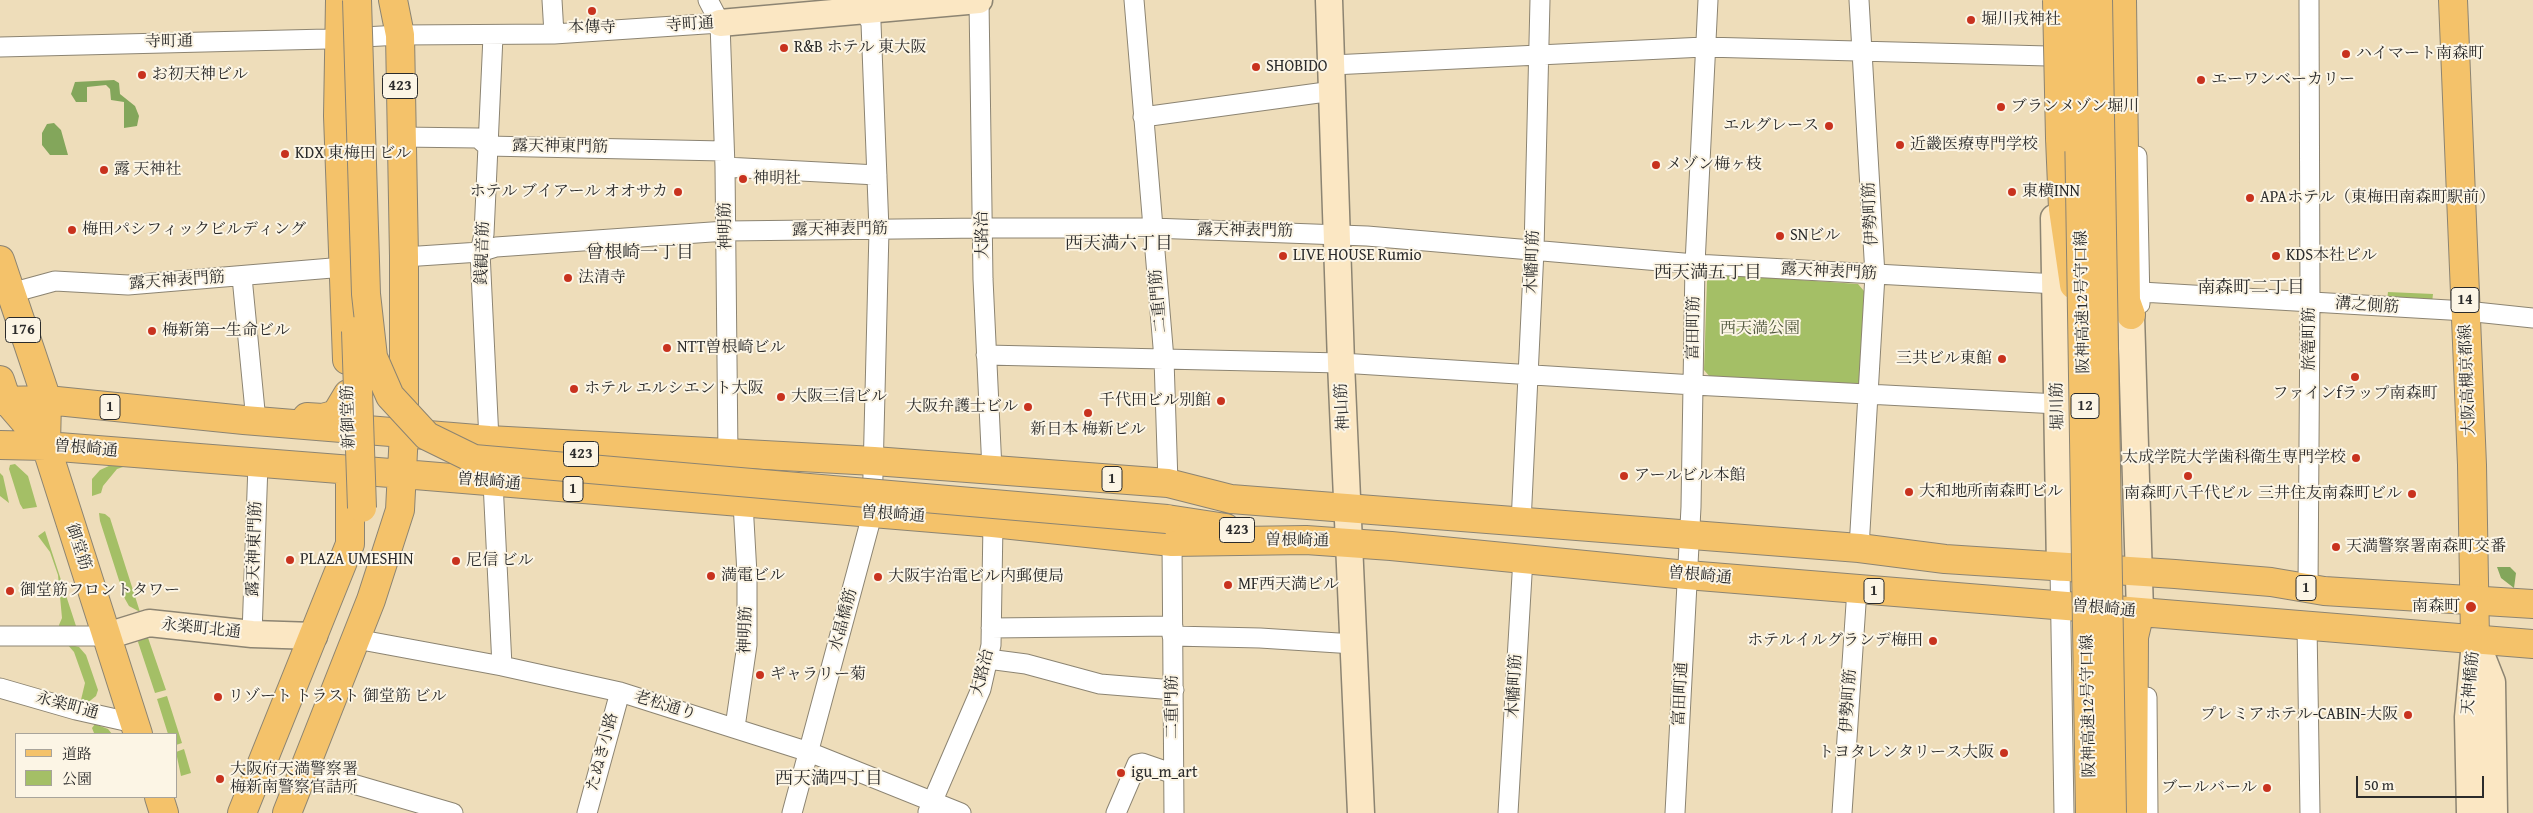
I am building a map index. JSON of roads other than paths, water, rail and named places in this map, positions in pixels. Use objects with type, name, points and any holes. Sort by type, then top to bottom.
[{"type":"main road","points":[[338,39],[340,0]]},
{"type":"main road","name":"423","points":[[287,813],[294,764],[323,663],[352,580],[359,545],[362,508],[346,0]]},
{"type":"main road","name":"423","points":[[357,0],[366,294],[374,357],[390,396],[427,436],[474,459],[1168,513],[1231,499]]},
{"type":"main road","name":"423","points":[[374,0],[381,311],[394,364],[414,398],[446,426],[473,441],[500,447],[1168,513],[1306,540]]},
{"type":"main road","points":[[393,0],[400,35]]},
{"type":"main road","points":[[2058,0],[2063,210],[2071,267],[2083,318]]},
{"type":"main road","name":"阪神高速12号守口線","points":[[2077,0],[2090,813]]},
{"type":"main road","name":"阪神高速12号守口線","points":[[2098,0],[2112,813]]},
{"type":"main road","points":[[2122,0],[2126,301],[2136,303]]},
{"type":"main road","name":"大阪高槻京都線","points":[[2453,0],[2466,311],[2475,639]]},
{"type":"main road","name":"423","points":[[262,813],[294,764],[356,639],[400,510],[404,432],[404,257],[400,137],[400,35]]},
{"type":"main road","name":"新御堂筋","points":[[242,813],[350,544],[350,428],[338,116],[338,39]]},
{"type":"main road","name":"御堂筋","points":[[0,260],[47,400],[46,446],[136,728]]},
{"type":"main road","points":[[2,394],[47,400]]},
{"type":"main road","name":"御堂筋","points":[[2,394],[46,446]]},
{"type":"main road","points":[[252,419],[323,418],[336,414],[348,394]]},
{"type":"main road","name":"1","points":[[47,400],[489,440],[728,455],[874,461],[992,470],[1168,513]]},
{"type":"main road","name":"曽根崎通","points":[[0,445],[46,446],[403,474],[993,523],[1168,513]]},
{"type":"main road","name":"1","points":[[1231,499],[1859,548],[1945,559],[2271,582],[2308,588],[2533,604]]},
{"type":"main road","name":"曽根崎通","points":[[1306,540],[1523,558],[1687,575],[2533,644]]},
{"type":"main road","points":[[2138,806],[2134,637],[2140,612]]},
{"type":"main road","points":[[159,798],[164,813]]},
{"type":"street","name":"新御堂筋","points":[[336,0],[338,39]]},
{"type":"street","points":[[399,0],[400,35]]},
{"type":"street","points":[[552,0],[554,34]]},
{"type":"street","name":"寺町通","points":[[0,47],[338,39],[400,35],[477,34],[493,36],[554,34],[714,11],[979,0]]},
{"type":"street","name":"大路治","points":[[979,0],[986,355],[992,470]]},
{"type":"street","name":"二重門筋","points":[[1134,0],[1164,359],[1174,690],[1174,813]]},
{"type":"street","name":"神山筋","points":[[1329,0],[1341,363],[1361,813]]},
{"type":"street","name":"木幡町筋","points":[[1521,523],[1534,250],[1540,0]]},
{"type":"street","name":"富田町筋","points":[[1689,536],[1694,385],[1695,264],[1704,47],[1708,0]]},
{"type":"street","name":"伊勢町筋","points":[[1859,0],[1875,275],[1859,548]]},
{"type":"street","name":"堀川筋","points":[[2046,0],[2057,284],[2064,813]]},
{"type":"street","points":[[2085,0],[2093,405]]},
{"type":"street","points":[[2133,0],[2138,572],[2140,612]]},
{"type":"street","name":"旅篭町筋","points":[[2308,588],[2310,302],[2309,0]]},
{"type":"street","name":"水晶橋筋","points":[[792,813],[872,514],[878,230],[877,174],[871,23],[860,5]]},
{"type":"street","name":"神明筋","points":[[714,11],[724,159],[728,455]]},
{"type":"street","name":"銭観音筋","points":[[489,440],[480,252],[484,234],[493,36]]},
{"type":"street","points":[[1332,65],[1704,47],[2048,56],[2087,127]]},
{"type":"street","points":[[1143,117],[1333,91]]},
{"type":"street","name":"露天神東門筋","points":[[400,137],[478,138],[487,146],[724,159],[877,174]]},
{"type":"street","name":"露天神表門筋","points":[[404,257],[480,252],[496,247],[726,232],[983,228],[1152,228],[1338,234],[1695,264],[2057,284]]},
{"type":"street","name":"露天神表門筋","points":[[11,293],[55,281],[128,285],[344,267]]},
{"type":"street","points":[[242,277],[252,419]]},
{"type":"street","name":"溝之側筋","points":[[2136,303],[2310,302],[2466,311],[2533,318]]},
{"type":"street","points":[[986,355],[1341,363],[1694,385],[2058,404]]},
{"type":"street","name":"露天神東門筋","points":[[252,634],[258,464]]},
{"type":"street","points":[[493,482],[502,666]]},
{"type":"street","name":"神明筋","points":[[735,727],[746,645],[747,574],[744,503]]},
{"type":"street","name":"大路治","points":[[930,807],[981,689],[988,659],[991,628],[993,523]]},
{"type":"street","name":"富田町通","points":[[1675,813],[1689,536]]},
{"type":"street","name":"木幡町筋","points":[[1508,813],[1523,558]]},
{"type":"street","name":"伊勢町筋","points":[[1842,813],[1857,589]]},
{"type":"street","name":"永楽町北通","points":[[0,636],[107,636],[150,623],[252,634],[314,636]]},
{"type":"street","points":[[2307,625],[2310,813]]},
{"type":"street","points":[[991,628],[1172,631],[1354,644]]},
{"type":"street","name":"老松通り","points":[[356,639],[502,666],[620,692],[809,752],[930,807],[961,813]]},
{"type":"street","name":"天神橋筋","points":[[2470,813],[2468,717],[2475,639]]},
{"type":"street","name":"天神橋筋","points":[[2475,639],[2492,682],[2494,813]]},
{"type":"street","points":[[988,659],[1026,664],[1100,684],[1174,690]]},
{"type":"street","name":"永楽町通","points":[[0,688],[136,728]]},
{"type":"street","name":"たぬき小路","points":[[586,813],[620,692]]},
{"type":"street","points":[[1116,813],[1137,764],[1142,763],[1174,774]]},
{"type":"street","points":[[294,764],[416,808],[453,813]]},
{"type":"place","name":"本傳寺","points":[[592,11]]},
{"type":"place","name":"堀川戎神社","points":[[1971,20]]},
{"type":"place","name":"R&B ホテル 東大阪","points":[[784,48]]},
{"type":"place","name":"ハイマート南森町","points":[[2346,54]]},
{"type":"place","name":"SHOBIDO","points":[[1256,67]]},
{"type":"place","name":"お初天神ビル","points":[[142,75]]},
{"type":"place","name":"エーワンベーカリー","points":[[2201,80]]},
{"type":"place","name":"ブランメゾン堀川","points":[[2001,107]]},
{"type":"place","name":"エルグレース","points":[[1829,126]]},
{"type":"place","name":"近畿医療専門学校","points":[[1900,145]]},
{"type":"place","name":"KDX 東梅田 ビル","points":[[285,154]]},
{"type":"place","name":"メゾン梅ヶ枝","points":[[1656,165]]},
{"type":"place","name":"露 天神社","points":[[104,170]]},
{"type":"place","name":"神明社","points":[[743,179]]},
{"type":"place","name":"ホテル ブイアール オオサカ","points":[[678,192]]},
{"type":"place","name":"東横INN","points":[[2012,192]]},
{"type":"place","name":"APAホテル（東梅田南森町駅前）","points":[[2250,198]]},
{"type":"place","name":"梅田パシフィックビルディング","points":[[72,230]]},
{"type":"place","name":"SNビル","points":[[1780,236]]},
{"type":"place","name":"LIVE HOUSE Rumio","points":[[1283,256]]},
{"type":"place","name":"KDS本社ビル","points":[[2276,256]]},
{"type":"place","name":"法清寺","points":[[568,278]]},
{"type":"place","name":"梅新第一生命ビル","points":[[152,331]]},
{"type":"place","name":"NTT曽根崎ビル","points":[[667,348]]},
{"type":"place","name":"三共ビル東館","points":[[2002,359]]},
{"type":"place","name":"ファインfラップ南森町","points":[[2355,377]]},
{"type":"place","name":"ホテル エルシエント大阪","points":[[574,389]]},
{"type":"place","name":"大阪三信ビル","points":[[781,397]]},
{"type":"place","name":"千代田ビル別館","points":[[1221,401]]},
{"type":"place","name":"大阪弁護士ビル","points":[[1028,407]]},
{"type":"place","name":"新日本 梅新ビル","points":[[1088,413]]},
{"type":"place","name":"太成学院大学歯科衛生専門学校","points":[[2356,458]]},
{"type":"place","name":"アールビル本館","points":[[1624,476]]},
{"type":"place","name":"南森町八千代ビル","points":[[2188,476]]},
{"type":"place","name":"大和地所南森町ビル","points":[[1909,492]]},
{"type":"place","name":"三井住友南森町ビル","points":[[2412,494]]},
{"type":"place","name":"天満警察署南森町交番","points":[[2336,547]]},
{"type":"place","name":"PLAZA UMESHIN","points":[[290,560]]},
{"type":"place","name":"尼信 ビル","points":[[456,561]]},
{"type":"place","name":"満電ビル","points":[[711,576]]},
{"type":"place","name":"大阪宇治電ビル内郵便局","points":[[878,577]]},
{"type":"place","name":"MF西天満ビル","points":[[1228,585]]},
{"type":"place","name":"御堂筋フロントタワー","points":[[10,591]]},
{"type":"place","name":"南森町","points":[[2471,607]]},
{"type":"place","name":"ホテルイルグランデ梅田","points":[[1933,641]]},
{"type":"place","name":"ギャラリー菊","points":[[760,675]]},
{"type":"place","name":"リゾート トラスト 御堂筋 ビル","points":[[218,697]]},
{"type":"place","name":"プレミアホテル-CABIN-大阪","points":[[2408,715]]},
{"type":"place","name":"トヨタレンタリース大阪","points":[[2004,753]]},
{"type":"place","name":"igu_m_art","points":[[1121,773]]},
{"type":"place","name":"大阪府天満警察署 梅新南警察官詰所","points":[[220,779]]},
{"type":"place","name":"ブールバール","points":[[2267,788]]},
{"type":"district","name":"西天満六丁目","points":[[1119,244]]},
{"type":"district","name":"曾根崎一丁目","points":[[640,253]]},
{"type":"district","name":"西天満五丁目","points":[[1708,273]]},
{"type":"district","name":"南森町二丁目","points":[[2251,288]]},
{"type":"district","name":"西天満四丁目","points":[[829,779]]},
{"type":"park label","name":"西天満公園","points":[[1760,329]]}]
